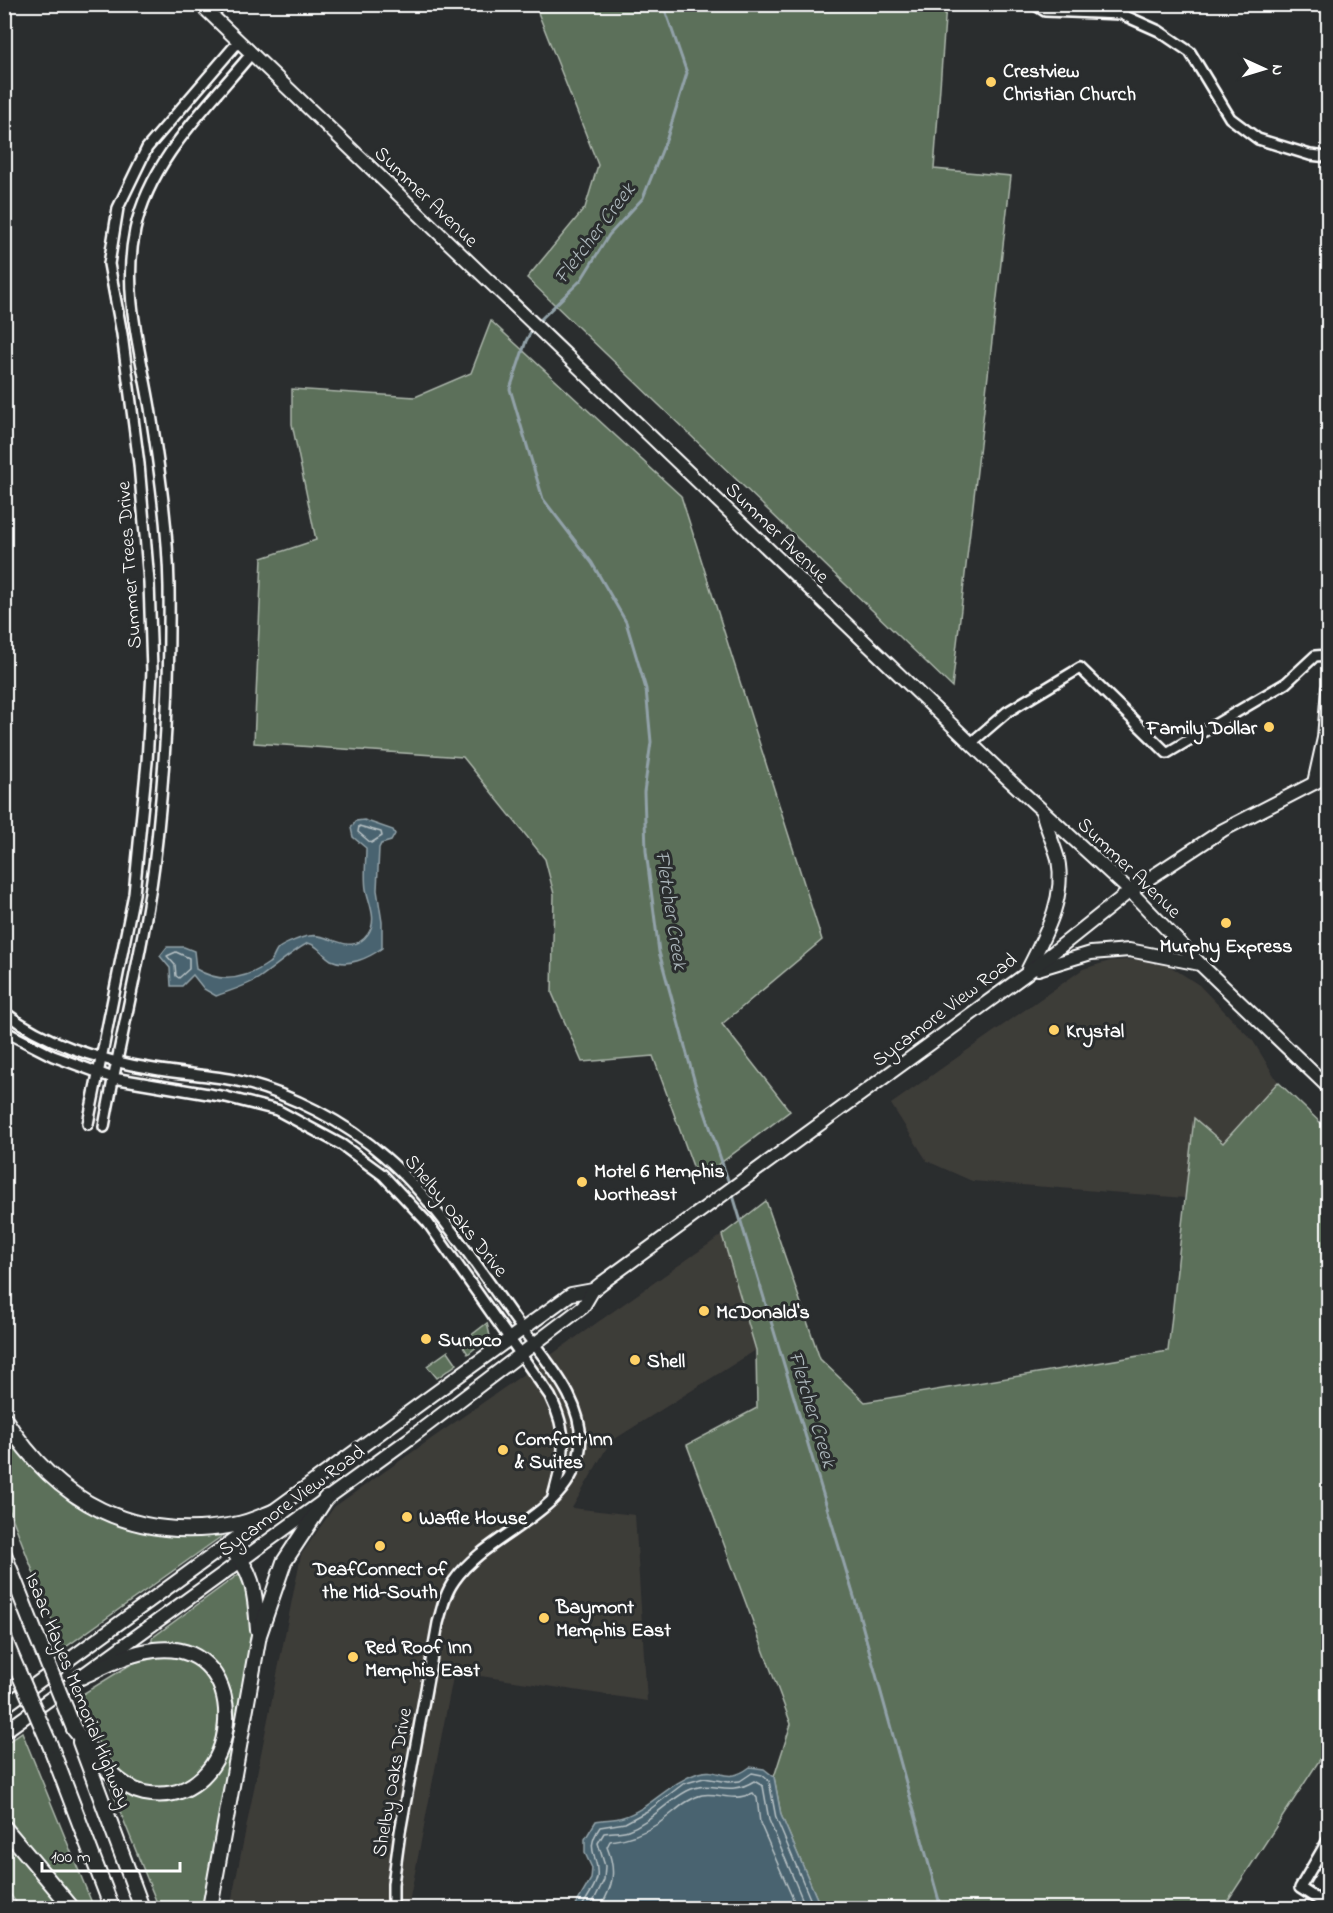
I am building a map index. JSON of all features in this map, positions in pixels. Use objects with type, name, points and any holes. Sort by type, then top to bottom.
[{"type":"highway","points":[[4,1418],[21,1445],[66,1491],[117,1519],[175,1531],[236,1525],[278,1510]]},
{"type":"highway","points":[[210,1908],[259,1635],[284,1562],[326,1498]]},
{"type":"highway","points":[[228,1546],[242,1559],[254,1593],[259,1635]]},
{"type":"highway","name":"Isaac Hayes Memorial Highway","points":[[4,1554],[142,1908]]},
{"type":"highway","points":[[4,1638],[50,1745],[112,1908]]},
{"type":"highway","points":[[74,1729],[107,1768],[126,1784],[144,1793],[175,1792],[201,1778],[213,1766],[226,1733],[228,1715],[220,1683],[211,1669],[199,1660],[180,1652],[155,1650],[126,1656],[81,1677]]},
{"type":"highway","points":[[4,1827],[10,1838],[72,1908]]},
{"type":"main road","name":"Summer Avenue","points":[[200,4],[1042,811],[1130,891],[1200,964],[1329,1087]]},
{"type":"main road","points":[[1314,783],[1324,738],[1329,688]]},
{"type":"main road","name":"Sycamore View Road","points":[[4,1732],[521,1354],[583,1307],[593,1290],[1026,974],[1130,891],[1223,830],[1329,776]]},
{"type":"main road","points":[[1026,974],[1056,907],[1059,878],[1058,858],[1047,833],[1042,811]]},
{"type":"main road","points":[[1026,974],[1050,964],[1091,953],[1129,950],[1200,964]]},
{"type":"main road","name":"Sycamore View Road","points":[[4,1707],[278,1510],[314,1480],[572,1294],[593,1290]]},
{"type":"street","points":[[1034,4],[1046,11],[1121,14],[1159,31],[1191,52],[1230,118],[1258,139],[1310,155],[1329,157]]},
{"type":"street","name":"Summer Trees Drive","points":[[88,1124],[134,894],[147,762],[152,671],[148,571],[129,386],[109,264],[118,208],[147,148],[239,41]]},
{"type":"street","name":"Summer Trees Drive","points":[[104,1127],[157,841],[168,680],[169,584],[159,477],[133,324],[130,271],[135,231],[144,197],[170,151],[251,54]]},
{"type":"street","points":[[129,386],[145,384]]},
{"type":"street","points":[[971,743],[1007,712],[1080,668],[1167,753],[1286,683],[1314,656],[1329,655]]},
{"type":"street","name":"Shelby Oaks Drive","points":[[4,1012],[51,1039],[101,1056],[153,1069],[237,1081],[268,1090],[346,1129],[384,1155],[403,1173],[461,1244],[570,1397],[579,1427],[579,1454],[568,1482],[519,1526],[480,1553],[453,1581],[446,1596],[436,1633],[400,1832],[393,1884],[393,1908]]},
{"type":"street","name":"Shelby Oaks Drive","points":[[4,1031],[53,1056],[98,1073],[277,1110],[342,1145],[383,1175],[428,1224],[549,1396],[563,1426],[564,1455],[553,1497]]},
{"type":"street","points":[[1329,1840],[1300,1888],[1329,1906]]},
{"type":"shaded area","points":[[1141,959],[1168,965],[1199,985],[1253,1041],[1278,1082],[1223,1144],[1194,1118],[1185,1198],[972,1181],[927,1161],[891,1104],[1083,969],[1110,961]]},
{"type":"shaded area","points":[[722,1235],[756,1350],[610,1442],[572,1508],[635,1515],[647,1701],[454,1672],[409,1903],[412,1908],[230,1908],[301,1555],[334,1507]]},
{"type":"green space","points":[[535,5],[946,5],[934,169],[1011,176],[952,687],[527,278],[585,208],[598,165]]},
{"type":"green space","points":[[491,321],[681,496],[822,940],[722,1024],[790,1111],[698,1180],[653,1056],[582,1062],[552,993],[554,894],[545,859],[463,757],[254,743],[262,558],[316,540],[292,424],[292,389],[415,397],[471,373]]},
{"type":"green space","points":[[1278,1082],[1328,1130],[1328,1747],[1223,1908],[821,1908],[781,1815],[774,1777],[791,1724],[687,1445],[757,1408],[756,1350],[722,1235],[766,1201],[820,1359],[865,1402],[1168,1351],[1194,1118],[1223,1143]]},
{"type":"green space","points":[[487,1323],[490,1336],[468,1354],[461,1343]]},
{"type":"green space","points":[[448,1351],[457,1364],[437,1378],[427,1366]]},
{"type":"green space","points":[[4,1434],[73,1504],[128,1527],[229,1531],[63,1649],[5,1499]]},
{"type":"green space","points":[[239,1574],[245,1576],[253,1635],[212,1908],[159,1908],[107,1779],[148,1800],[184,1797],[212,1777],[229,1746],[234,1711],[225,1678],[198,1653],[152,1644],[152,1638]]},
{"type":"green space","points":[[173,1654],[198,1666],[216,1687],[222,1712],[218,1738],[206,1761],[187,1779],[164,1788],[139,1785],[113,1766],[107,1758],[98,1741],[81,1695],[133,1663]]},
{"type":"green space","points":[[22,1732],[94,1908],[80,1908],[5,1818],[4,1745]]},
{"type":"green space","points":[[5,1842],[29,1865],[62,1908],[20,1908],[5,1887]]},
{"type":"water","points":[[364,820],[393,830],[395,834],[391,841],[381,844],[379,848],[377,890],[382,922],[382,948],[364,958],[344,963],[331,960],[308,943],[254,981],[216,996],[204,989],[193,975],[182,986],[171,986],[170,968],[160,956],[167,947],[184,947],[194,951],[196,969],[205,974],[233,978],[260,969],[271,962],[279,948],[302,938],[325,937],[347,944],[361,941],[371,929],[373,918],[365,884],[366,848],[353,837],[351,828],[356,821]]},
{"type":"water","points":[[750,1767],[764,1769],[774,1777],[781,1815],[821,1908],[574,1908],[591,1879],[592,1868],[585,1853],[585,1839],[596,1821],[620,1818],[633,1813],[677,1783],[698,1773],[734,1775]]},
{"type":"waterway","name":"Fletcher Creek","points":[[537,323],[581,280],[609,235],[643,198],[667,138],[687,73],[663,4]]},
{"type":"waterway","name":"Fletcher Creek","points":[[533,328],[526,341],[510,389],[543,499],[592,563],[626,622],[646,689],[651,742],[644,792],[646,851],[659,952],[695,1083],[730,1186]]},
{"type":"waterway","name":"Fletcher Creek","points":[[732,1192],[858,1610],[941,1908]]},
{"type":"place","name":"Crestview Christian Church","points":[[991,82]]},
{"type":"place","name":"Family Dollar","points":[[1269,727]]},
{"type":"place","name":"Murphy Express","points":[[1226,923]]},
{"type":"place","name":"Krystal","points":[[1054,1030]]},
{"type":"place","name":"Motel 6 Memphis Northeast","points":[[582,1182]]},
{"type":"place","name":"McDonald's","points":[[704,1311]]},
{"type":"place","name":"Sunoco","points":[[426,1339]]},
{"type":"place","name":"Shell","points":[[635,1360]]},
{"type":"place","name":"Comfort Inn & Suites","points":[[503,1450]]},
{"type":"place","name":"Waffle House","points":[[407,1517]]},
{"type":"place","name":"DeafConnect of the Mid-South","points":[[380,1546]]},
{"type":"place","name":"Baymont Memphis East","points":[[544,1618]]},
{"type":"place","name":"Red Roof Inn Memphis East","points":[[353,1657]]}]
